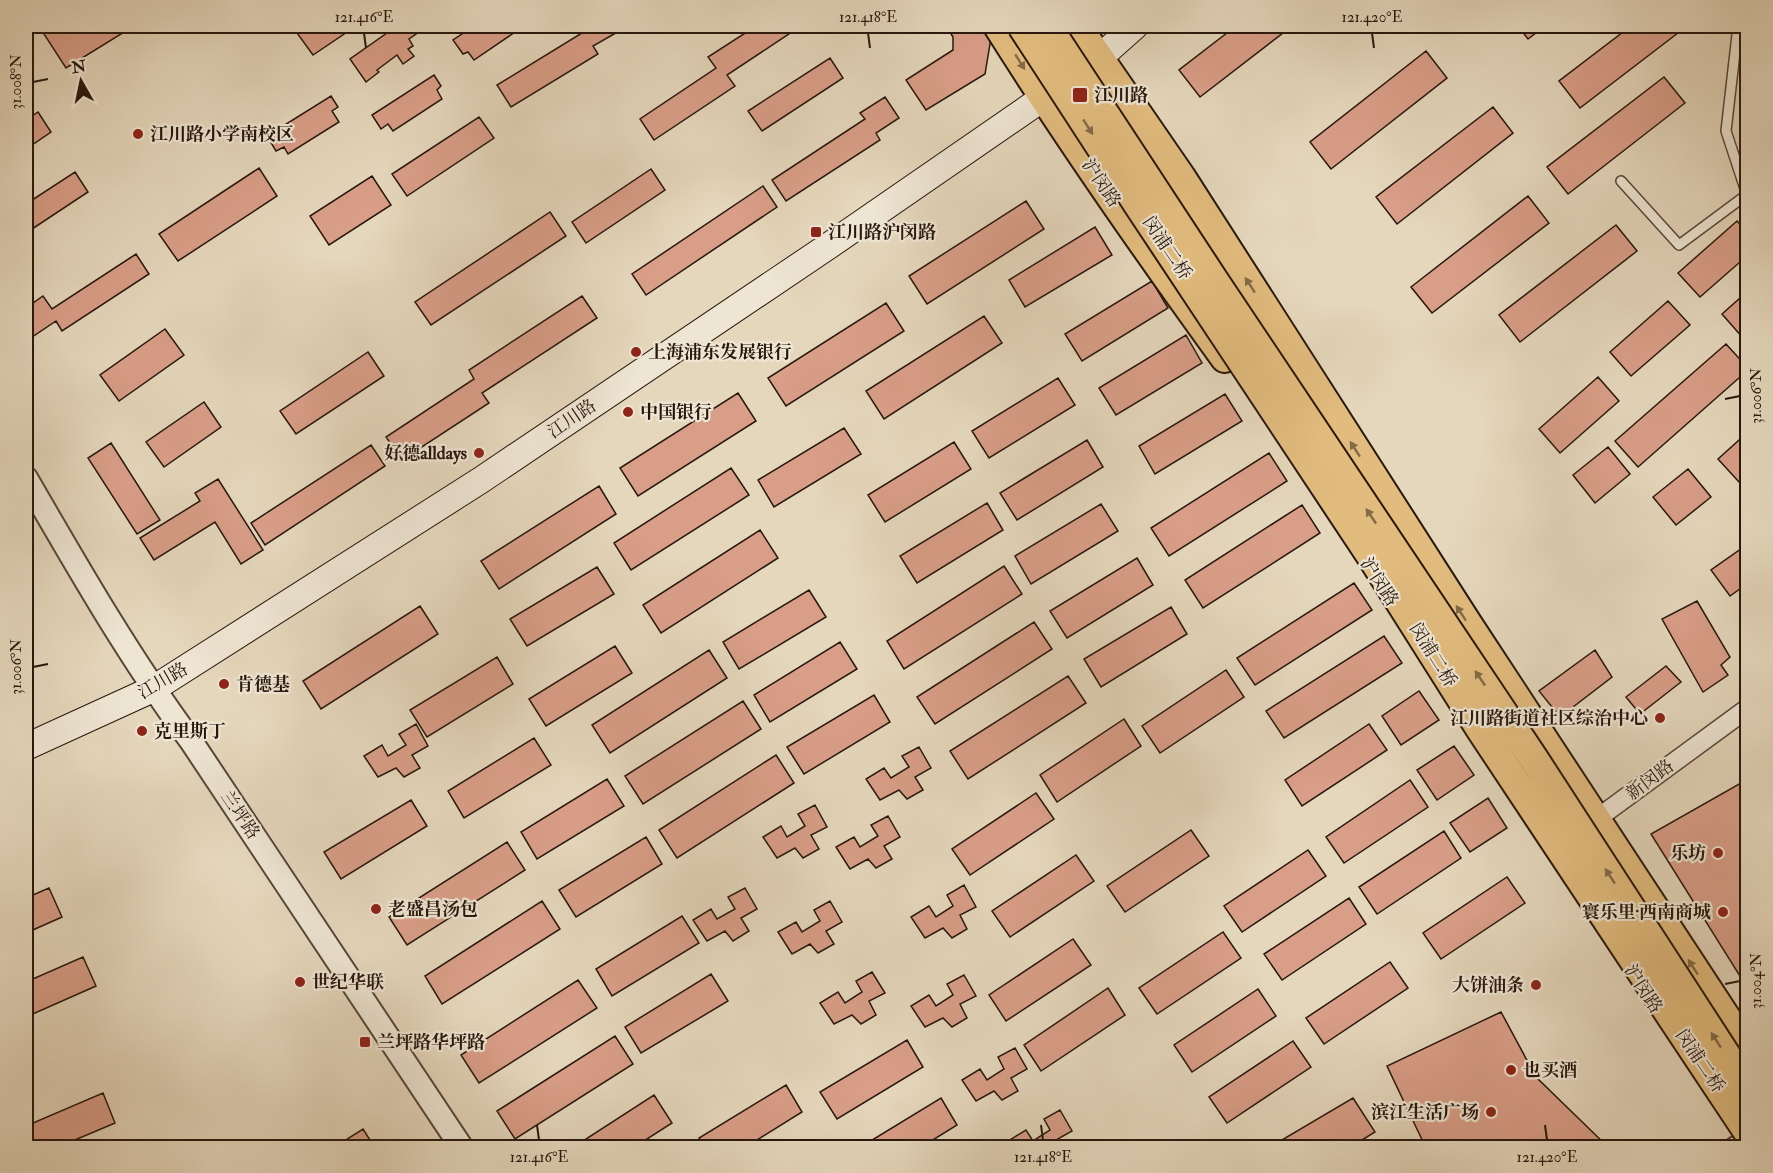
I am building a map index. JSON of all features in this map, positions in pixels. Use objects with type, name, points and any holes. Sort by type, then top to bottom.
[{"type":"main road","name":"沪闵路","points":[[998,26],[1043,98],[1132,230],[1284,441],[1357,548],[1744,1143]]},
{"type":"main road","name":"闵浦二桥","points":[[1022,26],[1371,556],[1744,1143]]},
{"type":"main road","name":"闵浦二桥","points":[[1047,26],[1534,759],[1748,1089]]},
{"type":"main road","points":[[1077,26],[1181,177],[1748,1051]]},
{"type":"main road","name":"江川路","points":[[26,747],[153,689],[481,480],[828,247],[1043,98],[1099,58],[1135,26]]},
{"type":"street","name":"兰坪路","points":[[26,478],[108,619],[153,689],[191,741],[462,1148]]},
{"type":"street","name":"新闵路","points":[[1552,851],[1748,708]]},
{"type":"lane","points":[[1621,181],[1679,245],[1746,197],[1726,131],[1738,26]]},
{"type":"building","points":[[57,26],[134,26],[66,68],[44,34]]},
{"type":"building","points":[[309,26],[356,26],[313,55],[297,33]]},
{"type":"building","points":[[397,26],[409,26],[416,34],[409,39],[413,46],[408,49],[414,56],[403,64],[397,55],[377,70],[379,72],[366,82],[350,59]]},
{"type":"building","points":[[474,26],[524,26],[474,60],[468,52],[463,54],[453,40]]},
{"type":"building","points":[[577,26],[628,26],[593,46],[598,54],[511,107],[497,85],[582,33]]},
{"type":"building","points":[[756,26],[801,26],[727,75],[735,86],[654,140],[640,119],[716,68],[708,57]]},
{"type":"building","points":[[946,26],[987,26],[992,32],[985,74],[926,110],[906,80],[953,50],[953,37]]},
{"type":"building","points":[[1236,26],[1292,26],[1200,97],[1179,70]]},
{"type":"building","points":[[1518,26],[1545,26],[1528,39]]},
{"type":"building","points":[[1631,26],[1687,26],[1580,108],[1559,81]]},
{"type":"building","points":[[1426,51],[1447,78],[1331,169],[1310,142]]},
{"type":"building","points":[[830,58],[843,78],[762,131],[748,111]]},
{"type":"building","points":[[434,75],[441,86],[437,90],[442,99],[393,131],[388,124],[381,129],[372,115]]},
{"type":"building","points":[[1664,77],[1685,103],[1568,194],[1547,167]]},
{"type":"building","points":[[331,96],[338,107],[332,111],[339,122],[288,154],[284,147],[276,151],[267,136]]},
{"type":"building","points":[[885,97],[899,118],[876,133],[880,140],[786,201],[772,180],[865,119],[860,113]]},
{"type":"building","points":[[1493,107],[1513,133],[1397,224],[1376,197]]},
{"type":"building","points":[[38,112],[51,132],[26,149],[26,120]]},
{"type":"building","points":[[479,117],[494,138],[407,196],[392,174]]},
{"type":"building","points":[[259,168],[277,196],[178,261],[159,234]]},
{"type":"building","points":[[651,169],[665,190],[586,243],[572,222]]},
{"type":"building","points":[[75,172],[88,192],[26,233],[26,204]]},
{"type":"building","points":[[372,176],[391,205],[329,245],[310,216]]},
{"type":"building","points":[[763,186],[777,207],[646,295],[632,274]]},
{"type":"building","points":[[1528,196],[1549,223],[1432,313],[1411,287]]},
{"type":"building","points":[[1026,201],[1044,229],[927,304],[909,276]]},
{"type":"building","points":[[550,212],[566,236],[431,325],[415,302]]},
{"type":"building","points":[[1737,221],[1748,233],[1748,255],[1700,297],[1678,273]]},
{"type":"building","points":[[1616,225],[1637,251],[1520,342],[1499,315]]},
{"type":"building","points":[[1095,227],[1112,255],[1025,307],[1009,280]]},
{"type":"building","points":[[136,254],[149,274],[62,331],[56,321],[26,341],[26,308],[43,296],[52,309]]},
{"type":"building","points":[[1152,281],[1168,308],[1082,361],[1065,334]]},
{"type":"building","points":[[1748,291],[1748,334],[1743,338],[1722,314]]},
{"type":"building","points":[[582,296],[597,318],[482,393],[489,403],[402,460],[386,437],[474,379],[469,370]]},
{"type":"building","points":[[1668,301],[1690,325],[1631,376],[1610,352]]},
{"type":"building","points":[[886,303],[904,331],[786,406],[768,378]]},
{"type":"building","points":[[984,316],[1002,343],[884,419],[866,391]]},
{"type":"building","points":[[165,329],[184,355],[119,401],[100,375]]},
{"type":"building","points":[[1186,335],[1202,363],[1116,415],[1099,388]]},
{"type":"building","points":[[1726,344],[1748,370],[1638,467],[1615,441]]},
{"type":"building","points":[[368,352],[384,376],[296,434],[280,411]]},
{"type":"building","points":[[1598,377],[1619,401],[1560,453],[1539,429]]},
{"type":"building","points":[[1058,378],[1075,405],[989,458],[972,431]]},
{"type":"building","points":[[738,393],[756,421],[638,496],[620,468]]},
{"type":"building","points":[[1225,394],[1242,421],[1155,474],[1139,446]]},
{"type":"building","points":[[204,402],[221,427],[164,467],[146,442]]},
{"type":"building","points":[[844,428],[861,454],[774,507],[758,480]]},
{"type":"building","points":[[1748,432],[1748,474],[1739,482],[1718,459]]},
{"type":"building","points":[[1087,440],[1103,467],[1017,520],[1000,493]]},
{"type":"building","points":[[954,442],[971,469],[885,522],[868,495]]},
{"type":"building","points":[[111,443],[160,520],[137,534],[88,458]]},
{"type":"building","points":[[371,445],[385,466],[265,545],[251,523]]},
{"type":"building","points":[[1608,447],[1630,474],[1595,503],[1573,475]]},
{"type":"building","points":[[1269,453],[1287,481],[1169,556],[1151,528]]},
{"type":"building","points":[[731,468],[749,495],[631,570],[614,543]]},
{"type":"building","points":[[1688,469],[1711,497],[1676,525],[1653,497]]},
{"type":"building","points":[[218,479],[263,550],[241,564],[215,522],[154,560],[140,538],[200,501],[195,493]]},
{"type":"building","points":[[599,486],[616,514],[499,589],[481,561]]},
{"type":"building","points":[[987,503],[1003,530],[917,583],[900,556]]},
{"type":"building","points":[[1101,504],[1118,531],[1031,584],[1015,556]]},
{"type":"building","points":[[1302,505],[1320,533],[1203,608],[1185,580]]},
{"type":"building","points":[[760,530],[778,558],[661,633],[643,605]]},
{"type":"building","points":[[1748,544],[1748,583],[1730,596],[1711,570]]},
{"type":"building","points":[[1137,558],[1153,585],[1067,638],[1050,611]]},
{"type":"building","points":[[1004,566],[1022,594],[904,669],[887,641]]},
{"type":"building","points":[[597,567],[614,594],[527,646],[510,619]]},
{"type":"building","points":[[1354,583],[1372,610],[1255,685],[1237,658]]},
{"type":"building","points":[[809,590],[826,617],[739,669],[723,642]]},
{"type":"building","points":[[1697,601],[1730,657],[1721,665],[1728,675],[1703,692],[1662,619]]},
{"type":"building","points":[[420,606],[438,634],[321,709],[303,681]]},
{"type":"building","points":[[1171,607],[1187,634],[1101,687],[1084,659]]},
{"type":"building","points":[[1034,622],[1052,649],[935,724],[917,697]]},
{"type":"building","points":[[1384,636],[1402,663],[1284,738],[1266,711]]},
{"type":"building","points":[[840,642],[857,669],[770,722],[754,695]]},
{"type":"building","points":[[615,646],[632,673],[546,726],[529,699]]},
{"type":"building","points":[[709,650],[727,678],[610,753],[592,725]]},
{"type":"building","points":[[1595,650],[1612,677],[1560,717],[1539,691]]},
{"type":"building","points":[[497,657],[513,684],[427,737],[410,710]]},
{"type":"building","points":[[1666,666],[1681,682],[1640,714],[1626,697]]},
{"type":"building","points":[[1226,670],[1244,697],[1160,753],[1142,726]]},
{"type":"building","points":[[1068,676],[1086,703],[968,779],[950,751]]},
{"type":"building","points":[[1419,691],[1439,720],[1401,745],[1382,716]]},
{"type":"building","points":[[874,695],[890,722],[804,774],[787,747]]},
{"type":"building","points":[[743,701],[761,729],[643,804],[625,776]]},
{"type":"building","points":[[1124,719],[1141,746],[1057,802],[1040,775]]},
{"type":"building","points":[[416,724],[428,746],[412,755],[420,768],[404,777],[396,768],[378,777],[364,756],[382,745],[388,756],[406,745],[399,734]]},
{"type":"building","points":[[1369,724],[1387,750],[1302,806],[1285,780]]},
{"type":"building","points":[[534,738],[551,765],[464,818],[448,791]]},
{"type":"building","points":[[1454,746],[1474,775],[1437,800],[1417,770]]},
{"type":"building","points":[[919,747],[931,768],[915,777],[923,790],[907,799],[899,790],[880,800],[866,779],[884,768],[891,778],[909,767],[902,756]]},
{"type":"building","points":[[776,755],[794,783],[677,858],[659,830]]},
{"type":"building","points":[[607,779],[624,806],[537,859],[521,832]]},
{"type":"building","name":"寰乐里·西南商城","points":[[1748,779],[1748,989],[1651,834]]},
{"type":"building","points":[[1410,780],[1428,807],[1344,863],[1326,837]]},
{"type":"building","points":[[1036,793],[1054,819],[970,875],[952,849]]},
{"type":"building","points":[[1488,798],[1507,828],[1470,852],[1450,823]]},
{"type":"building","points":[[411,800],[427,826],[341,879],[324,852]]},
{"type":"building","points":[[815,805],[827,827],[811,835],[819,849],[803,858],[795,848],[777,858],[763,837],[781,826],[787,837],[805,826],[798,814]]},
{"type":"building","points":[[888,816],[900,837],[884,846],[892,859],[876,868],[868,859],[850,869],[836,847],[854,837],[860,847],[878,836],[871,825]]},
{"type":"building","points":[[1191,830],[1209,856],[1125,912],[1107,886]]},
{"type":"building","points":[[1444,831],[1461,858],[1377,914],[1359,887]]},
{"type":"building","points":[[646,837],[662,864],[576,917],[559,890]]},
{"type":"building","points":[[507,842],[525,870],[407,945],[389,917]]},
{"type":"building","points":[[1308,850],[1326,876],[1242,932],[1224,906]]},
{"type":"building","points":[[1076,855],[1094,881],[1010,937],[992,911]]},
{"type":"building","points":[[1507,877],[1525,903],[1441,959],[1423,933]]},
{"type":"building","points":[[964,885],[976,907],[960,915],[967,929],[952,938],[943,928],[925,938],[911,917],[929,906],[936,917],[953,906],[947,895]]},
{"type":"building","points":[[49,888],[62,917],[26,933],[26,898]]},
{"type":"building","points":[[745,888],[757,909],[741,918],[749,931],[733,941],[725,931],[707,941],[693,920],[711,909],[717,919],[735,909],[728,897]]},
{"type":"building","points":[[1349,898],[1366,924],[1282,980],[1264,954]]},
{"type":"building","points":[[542,901],[560,929],[442,1004],[425,976]]},
{"type":"building","points":[[830,901],[842,922],[826,931],[834,944],[818,953],[810,944],[792,954],[778,932],[796,922],[802,932],[820,921],[814,910]]},
{"type":"building","points":[[682,916],[699,943],[612,996],[596,969]]},
{"type":"building","points":[[1223,932],[1241,958],[1157,1014],[1139,988]]},
{"type":"building","points":[[1073,939],[1091,965],[1006,1021],[989,995]]},
{"type":"building","points":[[83,957],[96,986],[26,1017],[26,982]]},
{"type":"building","points":[[1390,962],[1408,988],[1324,1044],[1306,1018]]},
{"type":"building","points":[[872,972],[885,993],[869,1001],[876,1015],[861,1024],[852,1015],[834,1024],[820,1003],[838,992],[845,1003],[862,992],[856,981]]},
{"type":"building","points":[[711,974],[728,1001],[641,1053],[625,1027]]},
{"type":"building","points":[[964,975],[976,996],[960,1004],[967,1018],[952,1027],[943,1018],[925,1027],[911,1006],[929,995],[936,1006],[953,995],[947,984]]},
{"type":"building","points":[[578,980],[597,1008],[479,1083],[461,1055]]},
{"type":"building","points":[[1108,988],[1125,1015],[1041,1071],[1024,1045]]},
{"type":"building","points":[[1258,989],[1276,1016],[1192,1072],[1174,1045]]},
{"type":"building","name":"滨江生活广场","points":[[1501,1012],[1536,1077],[1609,1148],[1426,1148],[1387,1066]]},
{"type":"building","points":[[615,1036],[633,1064],[515,1139],[497,1111]]},
{"type":"building","points":[[907,1040],[923,1067],[837,1119],[820,1092]]},
{"type":"building","points":[[1293,1041],[1311,1067],[1227,1123],[1209,1097]]},
{"type":"building","points":[[1015,1048],[1027,1069],[1011,1078],[1018,1091],[1002,1100],[994,1091],[976,1101],[962,1080],[980,1069],[987,1080],[1004,1069],[998,1057]]},
{"type":"building","points":[[786,1085],[802,1112],[744,1148],[705,1148],[699,1138]]},
{"type":"building","points":[[103,1093],[115,1123],[56,1148],[26,1148],[26,1126]]},
{"type":"building","points":[[654,1095],[672,1123],[633,1148],[572,1148]]},
{"type":"building","points":[[941,1098],[957,1125],[920,1148],[859,1148]]},
{"type":"building","points":[[1353,1098],[1375,1132],[1349,1148],[1277,1148],[1275,1144]]},
{"type":"building","points":[[1060,1110],[1072,1131],[1056,1140],[1061,1148],[1012,1148],[1008,1141],[1026,1130],[1033,1141],[1050,1130],[1044,1119]]},
{"type":"building","points":[[363,1129],[375,1148],[333,1148]]},
{"type":"railway","points":[[1028,26],[1748,1122]]},
{"type":"railway","points":[[1040,26],[1748,1103]]},
{"type":"place","name":"江川路","points":[[1080,95]]},
{"type":"place","name":"江川路小学南校区","points":[[138,134]]},
{"type":"place","name":"江川路沪闵路","points":[[816,232]]},
{"type":"place","name":"上海浦东发展银行","points":[[636,352]]},
{"type":"place","name":"中国银行","points":[[628,412]]},
{"type":"place","name":"好德alldays","points":[[479,453]]},
{"type":"place","name":"肯德基","points":[[224,684]]},
{"type":"place","name":"江川路街道社区综治中心","points":[[1660,718]]},
{"type":"place","name":"克里斯丁","points":[[142,731]]},
{"type":"place","name":"乐坊","points":[[1718,853]]},
{"type":"place","name":"老盛昌汤包","points":[[376,909]]},
{"type":"place","name":"寰乐里·西南商城","points":[[1723,912]]},
{"type":"place","name":"世纪华联","points":[[300,982]]},
{"type":"place","name":"大饼油条","points":[[1536,985]]},
{"type":"place","name":"兰坪路华坪路","points":[[365,1042]]},
{"type":"place","name":"也买酒","points":[[1511,1070]]},
{"type":"place","name":"滨江生活广场","points":[[1491,1112]]}]
